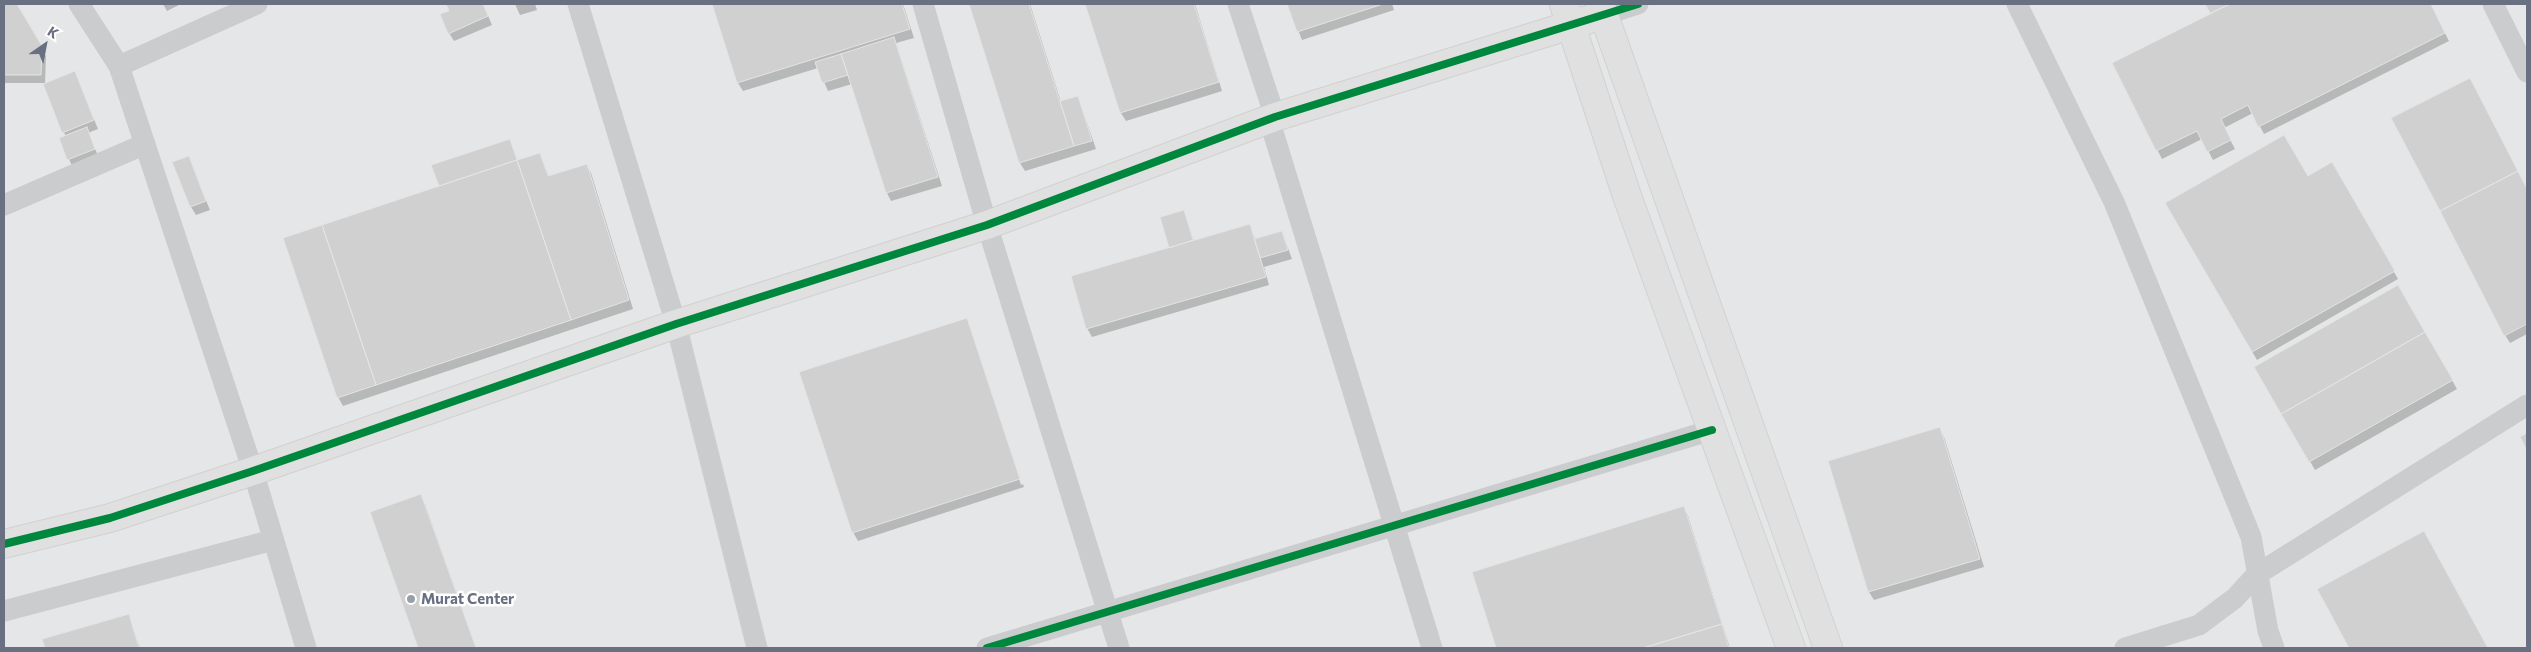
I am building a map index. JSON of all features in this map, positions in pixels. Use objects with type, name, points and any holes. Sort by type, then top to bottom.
[{"type":"street","points":[[79,4],[118,66],[253,471],[306,648]]},
{"type":"street","points":[[118,66],[257,4]]},
{"type":"street","points":[[578,4],[676,324],[757,648]]},
{"type":"street","points":[[923,4],[987,225],[1119,648]]},
{"type":"street","points":[[1238,4],[1432,648]]},
{"type":"street","points":[[4,544],[110,518],[253,471],[676,324],[987,225],[1272,118],[1567,14],[1638,4]]},
{"type":"street","points":[[2017,4],[2114,202],[2251,537],[2256,575],[2268,631],[2274,648]]},
{"type":"street","points":[[2493,4],[2527,72]]},
{"type":"street","points":[[1601,9],[1828,648]]},
{"type":"street","points":[[1567,14],[1627,196],[1791,648]]},
{"type":"street","points":[[4,205],[145,144]]},
{"type":"street","points":[[2125,648],[2199,625],[2235,598],[2256,575],[2527,405]]},
{"type":"street","points":[[988,648],[1712,430]]},
{"type":"street","points":[[4,526],[38,537]]},
{"type":"street","points":[[4,611],[274,540]]},
{"type":"shaded area","points":[[4,4],[2527,4],[2527,648],[4,648]]},
{"type":"building","points":[[4,4],[17,4],[42,46],[41,75],[4,75]]},
{"type":"building","points":[[446,4],[483,4],[488,16],[448,34],[440,14],[449,11]]},
{"type":"building","points":[[712,4],[902,4],[910,29],[737,83]]},
{"type":"building","points":[[969,4],[1029,4],[1074,146],[1019,163]]},
{"type":"building","points":[[1085,4],[1194,4],[1219,82],[1120,113]]},
{"type":"building","points":[[1287,4],[1383,4],[1297,32]]},
{"type":"building","points":[[2205,4],[2230,4],[2210,13]]},
{"type":"building","points":[[2230,4],[2431,4],[2445,33],[2258,127],[2248,105],[2221,119],[2231,140],[2207,152],[2197,131],[2156,151],[2112,63]]},
{"type":"building","points":[[894,37],[938,177],[886,193],[841,54]]},
{"type":"building","points":[[841,54],[848,75],[822,83],[815,62]]},
{"type":"building","points":[[75,71],[94,120],[62,133],[43,84]]},
{"type":"building","points":[[2470,78],[2518,171],[2440,211],[2391,118]]},
{"type":"building","points":[[1078,96],[1092,141],[1074,146],[1060,101]]},
{"type":"building","points":[[87,127],[95,149],[67,160],[59,138]]},
{"type":"building","points":[[2284,135],[2308,176],[2332,162],[2395,271],[2252,352],[2165,203]]},
{"type":"building","points":[[510,139],[517,160],[439,186],[431,165]]},
{"type":"building","points":[[540,153],[548,176],[587,164],[629,300],[571,320],[517,160]]},
{"type":"building","points":[[189,156],[206,201],[190,207],[172,162]]},
{"type":"building","points":[[517,160],[571,320],[376,385],[322,225]]},
{"type":"building","points":[[2518,171],[2527,189],[2527,324],[2504,336],[2440,211]]},
{"type":"building","points":[[1184,210],[1193,240],[1169,248],[1160,217]]},
{"type":"building","points":[[1250,224],[1266,277],[1086,329],[1071,276]]},
{"type":"building","points":[[322,225],[376,385],[337,398],[283,238]]},
{"type":"building","points":[[1282,231],[1288,250],[1260,258],[1254,239]]},
{"type":"building","points":[[2398,285],[2425,332],[2281,414],[2254,367]]},
{"type":"building","points":[[967,318],[1020,479],[852,533],[799,372]]},
{"type":"building","points":[[2425,332],[2453,380],[2309,462],[2281,414]]},
{"type":"building","points":[[1940,427],[1980,559],[1868,592],[1828,461]]},
{"type":"building","points":[[2527,433],[2527,450],[2520,437]]},
{"type":"building","points":[[421,494],[476,648],[418,648],[370,512]]},
{"type":"building","points":[[1684,506],[1722,624],[1643,648],[1496,648],[1472,572]]},
{"type":"building","points":[[2424,531],[2488,648],[2349,648],[2317,589]]},
{"type":"building","points":[[129,614],[139,648],[45,648],[42,639]]},
{"type":"building","points":[[1722,624],[1729,648],[1643,648]]},
{"type":"cycle path","points":[[4,544],[110,518],[253,471],[676,324],[987,225],[1275,117],[1638,4]]},
{"type":"cycle path","points":[[987,648],[1712,430]]},
{"type":"place","name":"Murat Center","points":[[411,599]]}]
